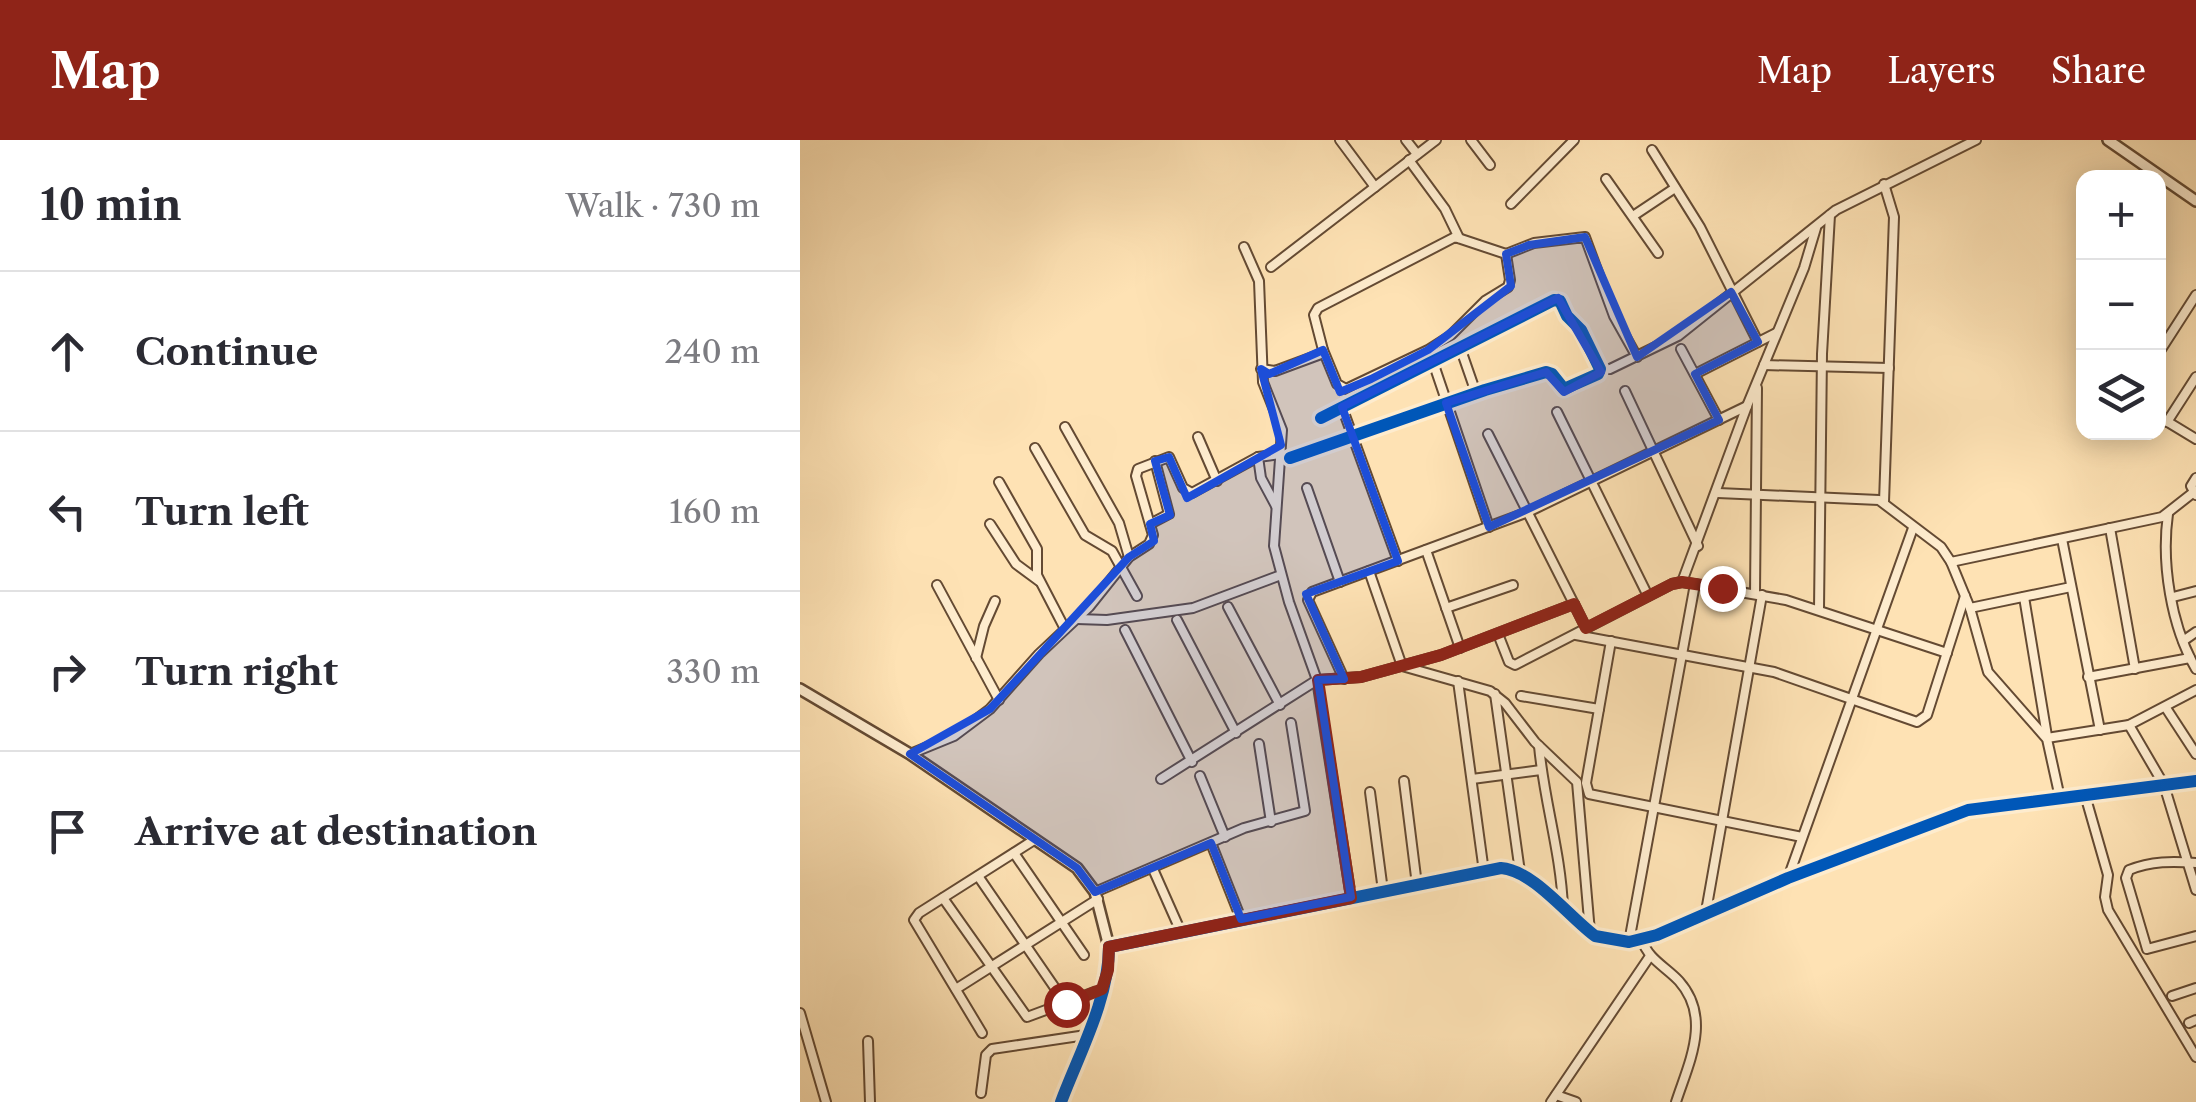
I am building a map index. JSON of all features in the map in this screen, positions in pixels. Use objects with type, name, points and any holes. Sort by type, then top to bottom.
[{"type":"street","points":[[1340,140],[1375,186]]},
{"type":"street","points":[[1406,140],[1459,238]]},
{"type":"street","points":[[1272,267],[1436,140]]},
{"type":"street","points":[[1471,140],[1490,165]]},
{"type":"street","points":[[1510,204],[1574,140]]},
{"type":"street","points":[[1610,369],[1678,336],[1830,214],[1976,140]]},
{"type":"street","points":[[2108,140],[2196,201]]},
{"type":"street","points":[[1652,150],[1700,227],[1758,342]]},
{"type":"street","points":[[1606,179],[1658,253]]},
{"type":"street","points":[[1884,184],[1894,217],[1884,502]]},
{"type":"street","points":[[1632,216],[1675,188]]},
{"type":"street","points":[[1818,609],[1822,367],[1830,214]]},
{"type":"street","points":[[1682,582],[1816,228]]},
{"type":"street","points":[[1506,254],[1508,287],[1485,301],[1450,336],[1346,390],[1337,384],[1314,315],[1318,308],[1453,238],[1506,254],[1534,244],[1585,237],[1614,316],[1637,357]]},
{"type":"street","points":[[1244,247],[1258,281],[1262,382],[1282,428],[1285,456],[1274,546],[1318,680],[1351,898]]},
{"type":"street","points":[[2161,350],[2196,295]]},
{"type":"street","points":[[910,754],[962,731],[999,700],[1076,620],[1129,557],[1151,541],[1136,473],[1155,462],[1169,457],[1183,488],[1196,492],[1258,457],[1285,456],[1546,372],[1564,389],[1570,389],[1598,374],[1600,369],[1581,330],[1557,300],[1320,418]]},
{"type":"street","points":[[1695,374],[1778,332]]},
{"type":"street","points":[[1460,347],[1476,393]]},
{"type":"street","points":[[1681,349],[1719,420]]},
{"type":"street","points":[[1262,369],[1275,372],[1324,350]]},
{"type":"street","points":[[1433,362],[1489,527]]},
{"type":"street","points":[[1764,365],[1889,368]]},
{"type":"street","points":[[2166,415],[2196,377]]},
{"type":"street","points":[[1705,916],[1758,594],[1758,381]]},
{"type":"street","points":[[1625,392],[1698,546]]},
{"type":"street","points":[[1344,679],[1308,597],[1528,512],[1747,406]]},
{"type":"street","points":[[1342,407],[1398,560]]},
{"type":"street","points":[[1557,412],[1648,596]]},
{"type":"street","points":[[2166,421],[2196,439]]},
{"type":"street","points":[[1066,427],[1119,524],[1129,557]]},
{"type":"street","points":[[1488,434],[1586,628]]},
{"type":"street","points":[[1198,437],[1217,480]]},
{"type":"street","points":[[1035,448],[1085,535],[1108,547],[1136,596]]},
{"type":"street","points":[[1258,457],[1261,478],[1276,506]]},
{"type":"street","points":[[1150,524],[1170,514],[1155,462]]},
{"type":"street","points":[[1951,562],[2168,514],[2195,494],[2191,483],[2196,478]]},
{"type":"street","points":[[999,482],[1038,552],[1037,575],[1064,630]]},
{"type":"street","points":[[1307,488],[1340,582]]},
{"type":"street","points":[[1718,492],[1871,498],[1884,502],[1940,547],[1951,562],[1970,608],[1988,672],[2047,738]]},
{"type":"street","points":[[2168,514],[2165,543],[2173,596],[2183,641],[2196,669]]},
{"type":"street","points":[[990,524],[1016,564],[1041,583]]},
{"type":"street","points":[[1788,878],[1913,528]]},
{"type":"street","points":[[2110,528],[2135,668]]},
{"type":"street","points":[[2062,539],[2100,730]]},
{"type":"street","points":[[1426,550],[1460,648]]},
{"type":"street","points":[[1369,571],[1402,666]]},
{"type":"street","points":[[1076,620],[1107,620],[1193,608],[1281,574]]},
{"type":"street","points":[[1498,634],[1509,662],[1515,665],[1682,582],[1758,594],[1818,609],[1947,653]]},
{"type":"street","points":[[1629,942],[1695,584]]},
{"type":"street","points":[[937,585],[999,700]]},
{"type":"street","points":[[1446,608],[1513,585]]},
{"type":"street","points":[[1970,608],[2071,587]]},
{"type":"street","points":[[2173,596],[2196,590]]},
{"type":"street","points":[[1574,634],[1774,672],[1912,722],[1927,715],[1965,596]]},
{"type":"street","points":[[2024,597],[2060,798]]},
{"type":"street","points":[[976,658],[995,601]]},
{"type":"street","points":[[1161,779],[1318,680],[1344,679],[1402,666],[1574,604]]},
{"type":"street","points":[[1228,607],[1280,705]]},
{"type":"street","points":[[1177,620],[1236,734]]},
{"type":"street","points":[[1125,630],[1192,762]]},
{"type":"street","points":[[2183,641],[2196,632]]},
{"type":"street","points":[[1611,642],[1587,792],[1596,798],[1802,837]]},
{"type":"street","points":[[2088,677],[2190,658]]},
{"type":"street","points":[[1402,666],[1495,694],[1538,746],[1573,777],[1579,788],[1590,932]]},
{"type":"street","points":[[1458,681],[1484,872]]},
{"type":"street","points":[[800,688],[924,763],[1077,868],[1096,896],[1109,947],[1108,970],[1060,1101]]},
{"type":"street","points":[[2047,738],[2130,725],[2196,690]]},
{"type":"street","points":[[1495,694],[1520,872]]},
{"type":"street","points":[[1521,696],[1599,709]]},
{"type":"street","points":[[2166,708],[2196,754]]},
{"type":"street","points":[[956,989],[1096,896],[1224,837],[1302,814],[1306,806],[1291,724]]},
{"type":"street","points":[[2130,725],[2164,785],[2192,863],[2196,890]]},
{"type":"street","points":[[1260,744],[1270,822]]},
{"type":"street","points":[[1538,746],[1549,824],[1560,860],[1563,908]]},
{"type":"street","points":[[1472,779],[1541,770]]},
{"type":"street","points":[[1200,776],[1224,837]]},
{"type":"street","points":[[1404,781],[1418,886]]},
{"type":"street","points":[[1109,947],[1500,868],[1520,872],[1590,932],[1608,940],[1629,942],[1705,916],[1788,878],[1968,810],[2196,781]]},
{"type":"street","points":[[1370,792],[1383,892]]},
{"type":"street","points":[[2086,795],[2108,875],[2108,910],[2196,1057]]},
{"type":"street","points":[[982,1033],[914,924],[916,916],[1034,840]]},
{"type":"street","points":[[1211,843],[1241,919]]},
{"type":"street","points":[[1014,852],[1084,955]]},
{"type":"street","points":[[2192,863],[2138,866],[2126,878],[2145,948],[2151,950],[2196,936]]},
{"type":"street","points":[[1153,869],[1181,932]]},
{"type":"street","points":[[978,876],[1066,1004]]},
{"type":"street","points":[[943,898],[1027,1017],[1100,994]]},
{"type":"street","points":[[1642,940],[1650,956],[1682,984],[1698,1028],[1676,1102]]},
{"type":"street","points":[[1576,1102],[1553,1098],[1650,956]]},
{"type":"street","points":[[2172,996],[2196,988]]},
{"type":"street","points":[[800,1013],[826,1102]]},
{"type":"street","points":[[981,1093],[986,1055],[992,1049],[1086,1035]]},
{"type":"street","points":[[868,1041],[870,1102]]},
{"type":"highlighted area","points":[[1585,237],[1637,357],[1731,292],[1758,342],[1695,374],[1719,420],[1489,527],[1446,403],[1546,372],[1564,392],[1601,372],[1558,298],[1342,407],[1398,561],[1306,594],[1344,679],[1318,680],[1351,897],[1241,919],[1211,843],[1095,892],[1077,868],[910,754],[990,709],[1129,557],[1154,541],[1150,524],[1170,515],[1155,461],[1169,457],[1187,498],[1281,445],[1261,369],[1269,374],[1323,350],[1340,392],[1371,379],[1428,350],[1511,286],[1506,254],[1529,245]]},
{"type":"cycle path","points":[[1290,458],[1546,372],[1564,389],[1598,374],[1600,369],[1581,330],[1567,316],[1560,301],[1554,300],[1321,418]]},
{"type":"cycle path","points":[[1061,1102],[1099,1006],[1109,947],[1501,868],[1538,885],[1595,936],[1629,942],[1657,935],[1788,878],[1968,810],[2196,781]]},
{"type":"route","points":[[1066,1004],[1102,989],[1109,947],[1351,898],[1318,680],[1361,677],[1441,655],[1574,604],[1586,628],[1672,584],[1722,588]]}]
